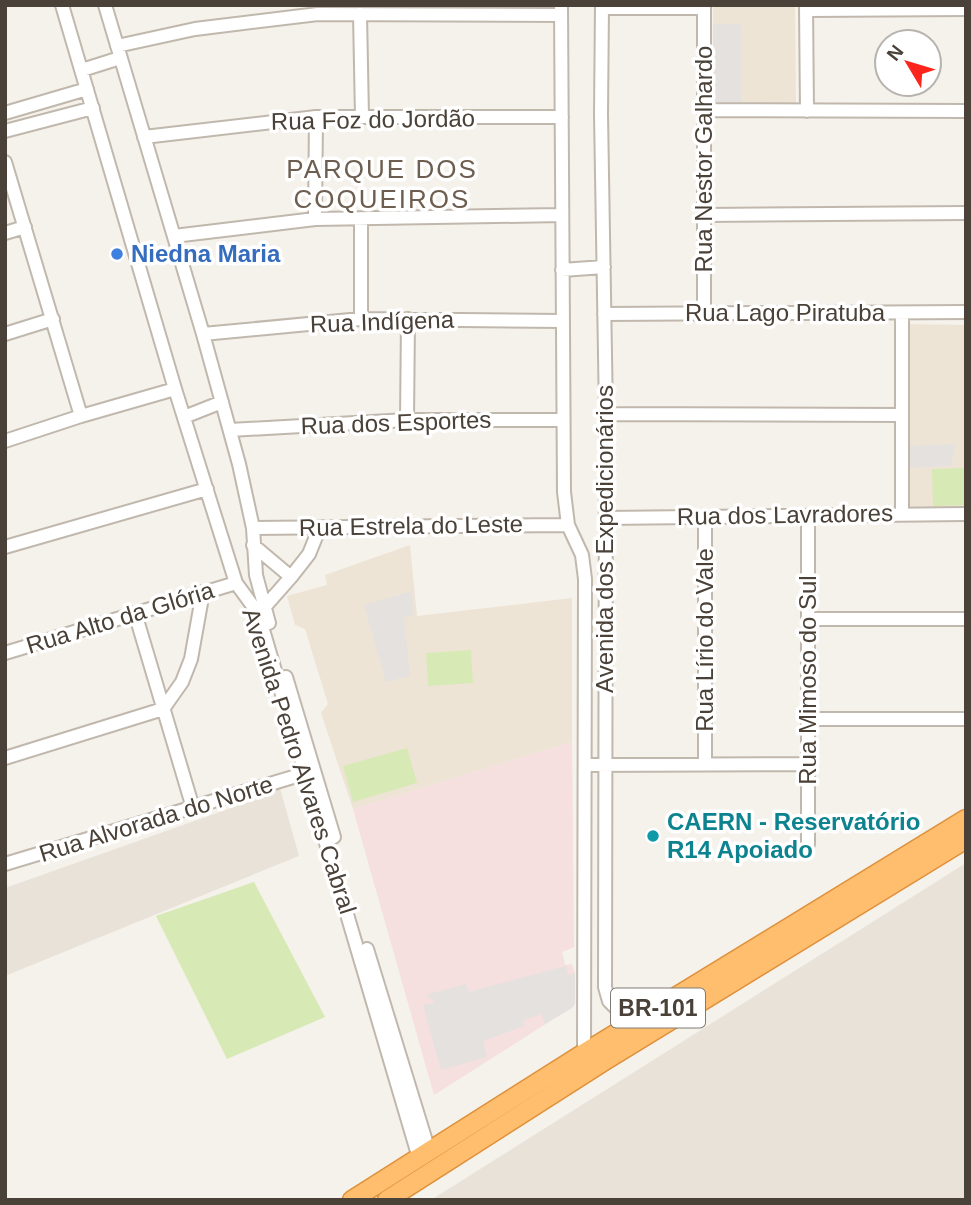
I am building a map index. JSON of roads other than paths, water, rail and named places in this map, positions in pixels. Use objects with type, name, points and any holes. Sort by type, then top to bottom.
[{"type":"highway","name":"BR-101","points":[[352,1200],[584,1053],[966,819]]},
{"type":"highway","name":"BR-101","points":[[387,1200],[606,1060],[966,839]]},
{"type":"street","name":"Avenida Pedro Alvares Cabral","points":[[62,5],[175,389],[236,583],[261,611]]},
{"type":"street","name":"Avenida Pedro Alvares Cabral","points":[[105,5],[230,430],[253,528],[261,611],[424,1154]]},
{"type":"street","points":[[602,7],[704,6]]},
{"type":"street","name":"Rua Nestor Galhardo","points":[[704,6],[704,313]]},
{"type":"street","name":"Avenida dos Expedicionários","points":[[602,7],[606,414],[605,987],[613,1007],[626,1013],[674,998]]},
{"type":"street","points":[[807,111],[806,8],[966,9]]},
{"type":"street","points":[[82,71],[118,52],[195,29],[318,10],[360,13],[561,10]]},
{"type":"street","name":"Avenida dos Expedicionários","points":[[561,10],[564,492],[568,525],[578,544],[584,567],[584,1053]]},
{"type":"street","points":[[360,13],[362,117]]},
{"type":"street","points":[[5,113],[87,89]]},
{"type":"street","points":[[5,131],[93,108]]},
{"type":"street","points":[[704,110],[966,111]]},
{"type":"street","points":[[315,219],[316,117]]},
{"type":"street","name":"Rua Foz do Jordão","points":[[144,137],[316,117],[562,117]]},
{"type":"street","points":[[5,163],[81,416]]},
{"type":"street","points":[[704,215],[966,213]]},
{"type":"street","points":[[174,236],[315,219],[562,215]]},
{"type":"street","points":[[361,219],[361,319]]},
{"type":"street","points":[[5,233],[25,227]]},
{"type":"street","points":[[562,270],[604,267]]},
{"type":"street","name":"Rua Lago Piratuba","points":[[604,314],[966,312]]},
{"type":"street","points":[[902,313],[902,514]]},
{"type":"street","points":[[5,334],[53,319]]},
{"type":"street","name":"Rua Indígena","points":[[203,334],[361,319],[562,321]]},
{"type":"street","points":[[407,419],[408,319]]},
{"type":"street","points":[[5,442],[81,416],[175,389]]},
{"type":"street","points":[[184,417],[222,402]]},
{"type":"street","points":[[606,414],[901,415]]},
{"type":"street","name":"Rua dos Esportes","points":[[230,430],[407,419],[562,420]]},
{"type":"street","points":[[5,547],[206,489]]},
{"type":"street","name":"Rua dos Lavradores","points":[[605,518],[966,514]]},
{"type":"street","name":"Rua Mimoso do Sul","points":[[808,516],[808,844]]},
{"type":"street","name":"Rua Lírio do Vale","points":[[705,517],[705,764]]},
{"type":"street","name":"Rua Estrela do Leste","points":[[253,528],[568,525]]},
{"type":"street","points":[[261,611],[309,554],[320,527]]},
{"type":"street","points":[[253,545],[291,577]]},
{"type":"street","name":"Rua Alto da Glória","points":[[5,653],[236,583]]},
{"type":"street","points":[[5,758],[163,709],[182,682],[191,659],[203,592]]},
{"type":"street","points":[[135,613],[192,808]]},
{"type":"street","points":[[808,619],[966,619]]},
{"type":"street","points":[[809,719],[966,719]]},
{"type":"street","points":[[585,765],[808,764]]},
{"type":"street","name":"Rua Alvorada do Norte","points":[[5,864],[310,772]]},
{"type":"street","points":[[585,909],[605,909]]},
{"type":"place","name":"Niedna Maria","points":[[117,254]]},
{"type":"place","name":"CAERN - Reservatório R14 Apoiado","points":[[653,836]]},
{"type":"district","name":"PARQUE DOS COQUEIROS","points":[[382,184]]}]
